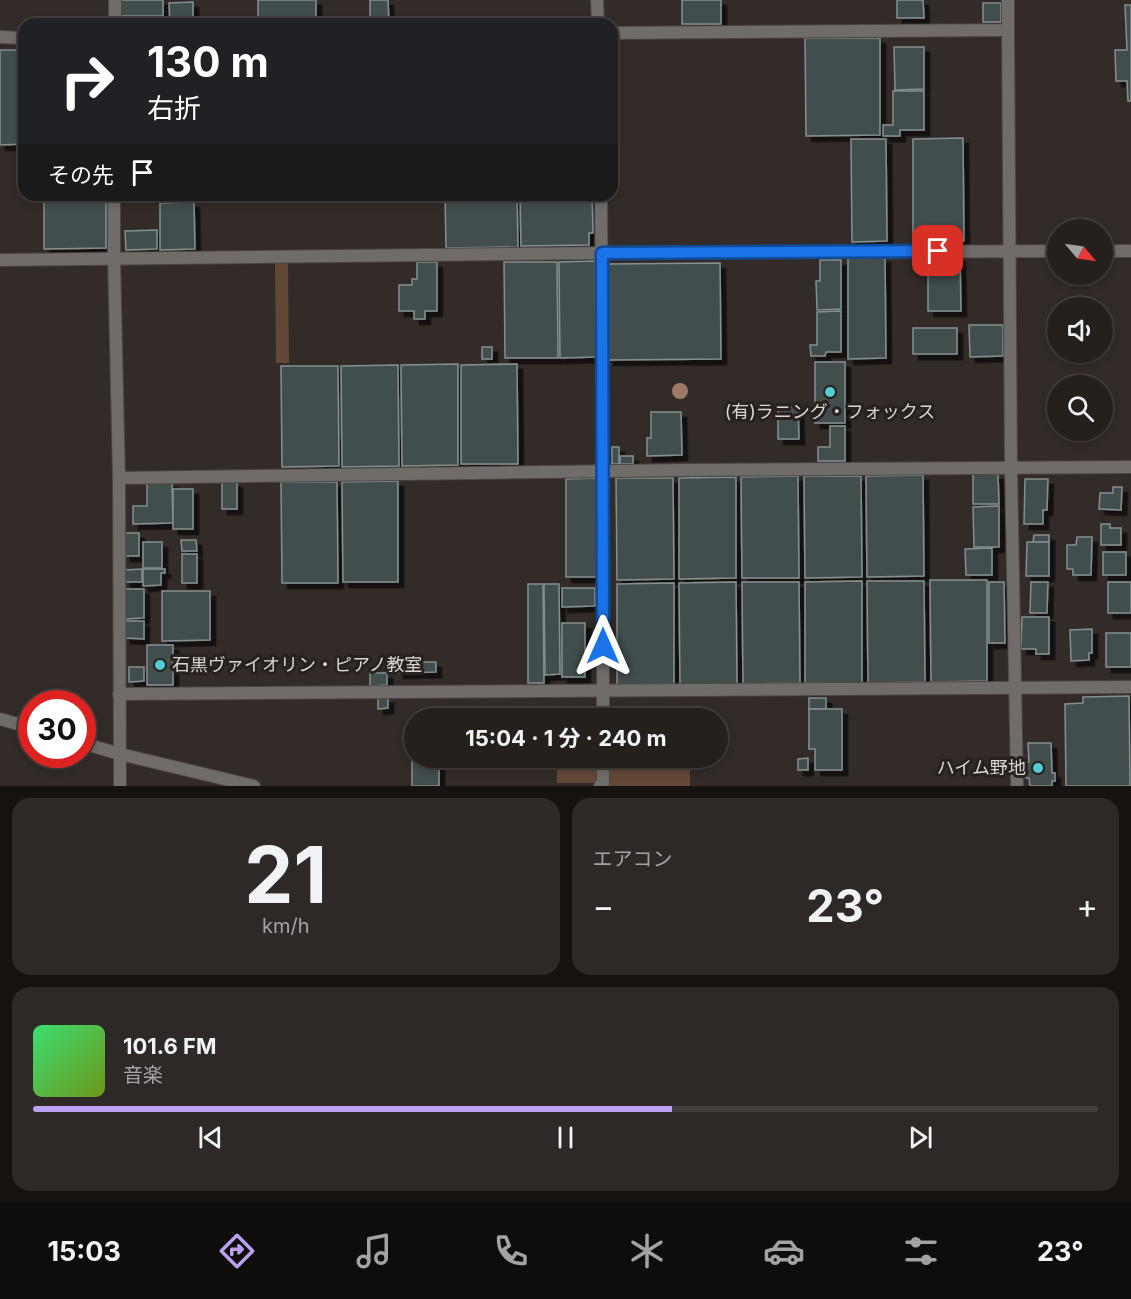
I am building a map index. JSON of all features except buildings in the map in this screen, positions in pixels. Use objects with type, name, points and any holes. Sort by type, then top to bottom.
[{"type":"street","points":[[115,0],[115,18]]},
{"type":"street","points":[[597,0],[598,18]]},
{"type":"street","points":[[1008,0],[1011,468],[1017,786]]},
{"type":"street","points":[[618,33],[1008,30]]},
{"type":"street","points":[[0,37],[18,38]]},
{"type":"street","points":[[114,201],[119,478],[120,786]]},
{"type":"street","points":[[601,201],[603,708]]},
{"type":"street","points":[[0,260],[602,253],[1047,251]]},
{"type":"street","points":[[1113,251],[1131,251]]},
{"type":"street","points":[[119,478],[1131,467]]},
{"type":"street","points":[[119,694],[1131,687]]},
{"type":"street","points":[[0,719],[18,724]]},
{"type":"street","points":[[96,747],[254,786]]},
{"type":"street","points":[[600,786],[603,783],[603,768]]},
{"type":"shaded area","points":[[275,263],[288,263],[289,363],[276,363]]},
{"type":"shaded area","points":[[557,768],[600,768],[601,783],[557,783]]},
{"type":"shaded area","points":[[608,768],[690,768],[690,786],[607,786]]},
{"type":"place","name":"(有)ラニング・フォックス","points":[[830,392]]},
{"type":"place","name":"石黒ヴァイオリン・ピアノ教室","points":[[160,665]]},
{"type":"place","name":"ハイム野地","points":[[1038,768]]},
{"type":"route","points":[[603,646],[602,253],[938,251]]}]
